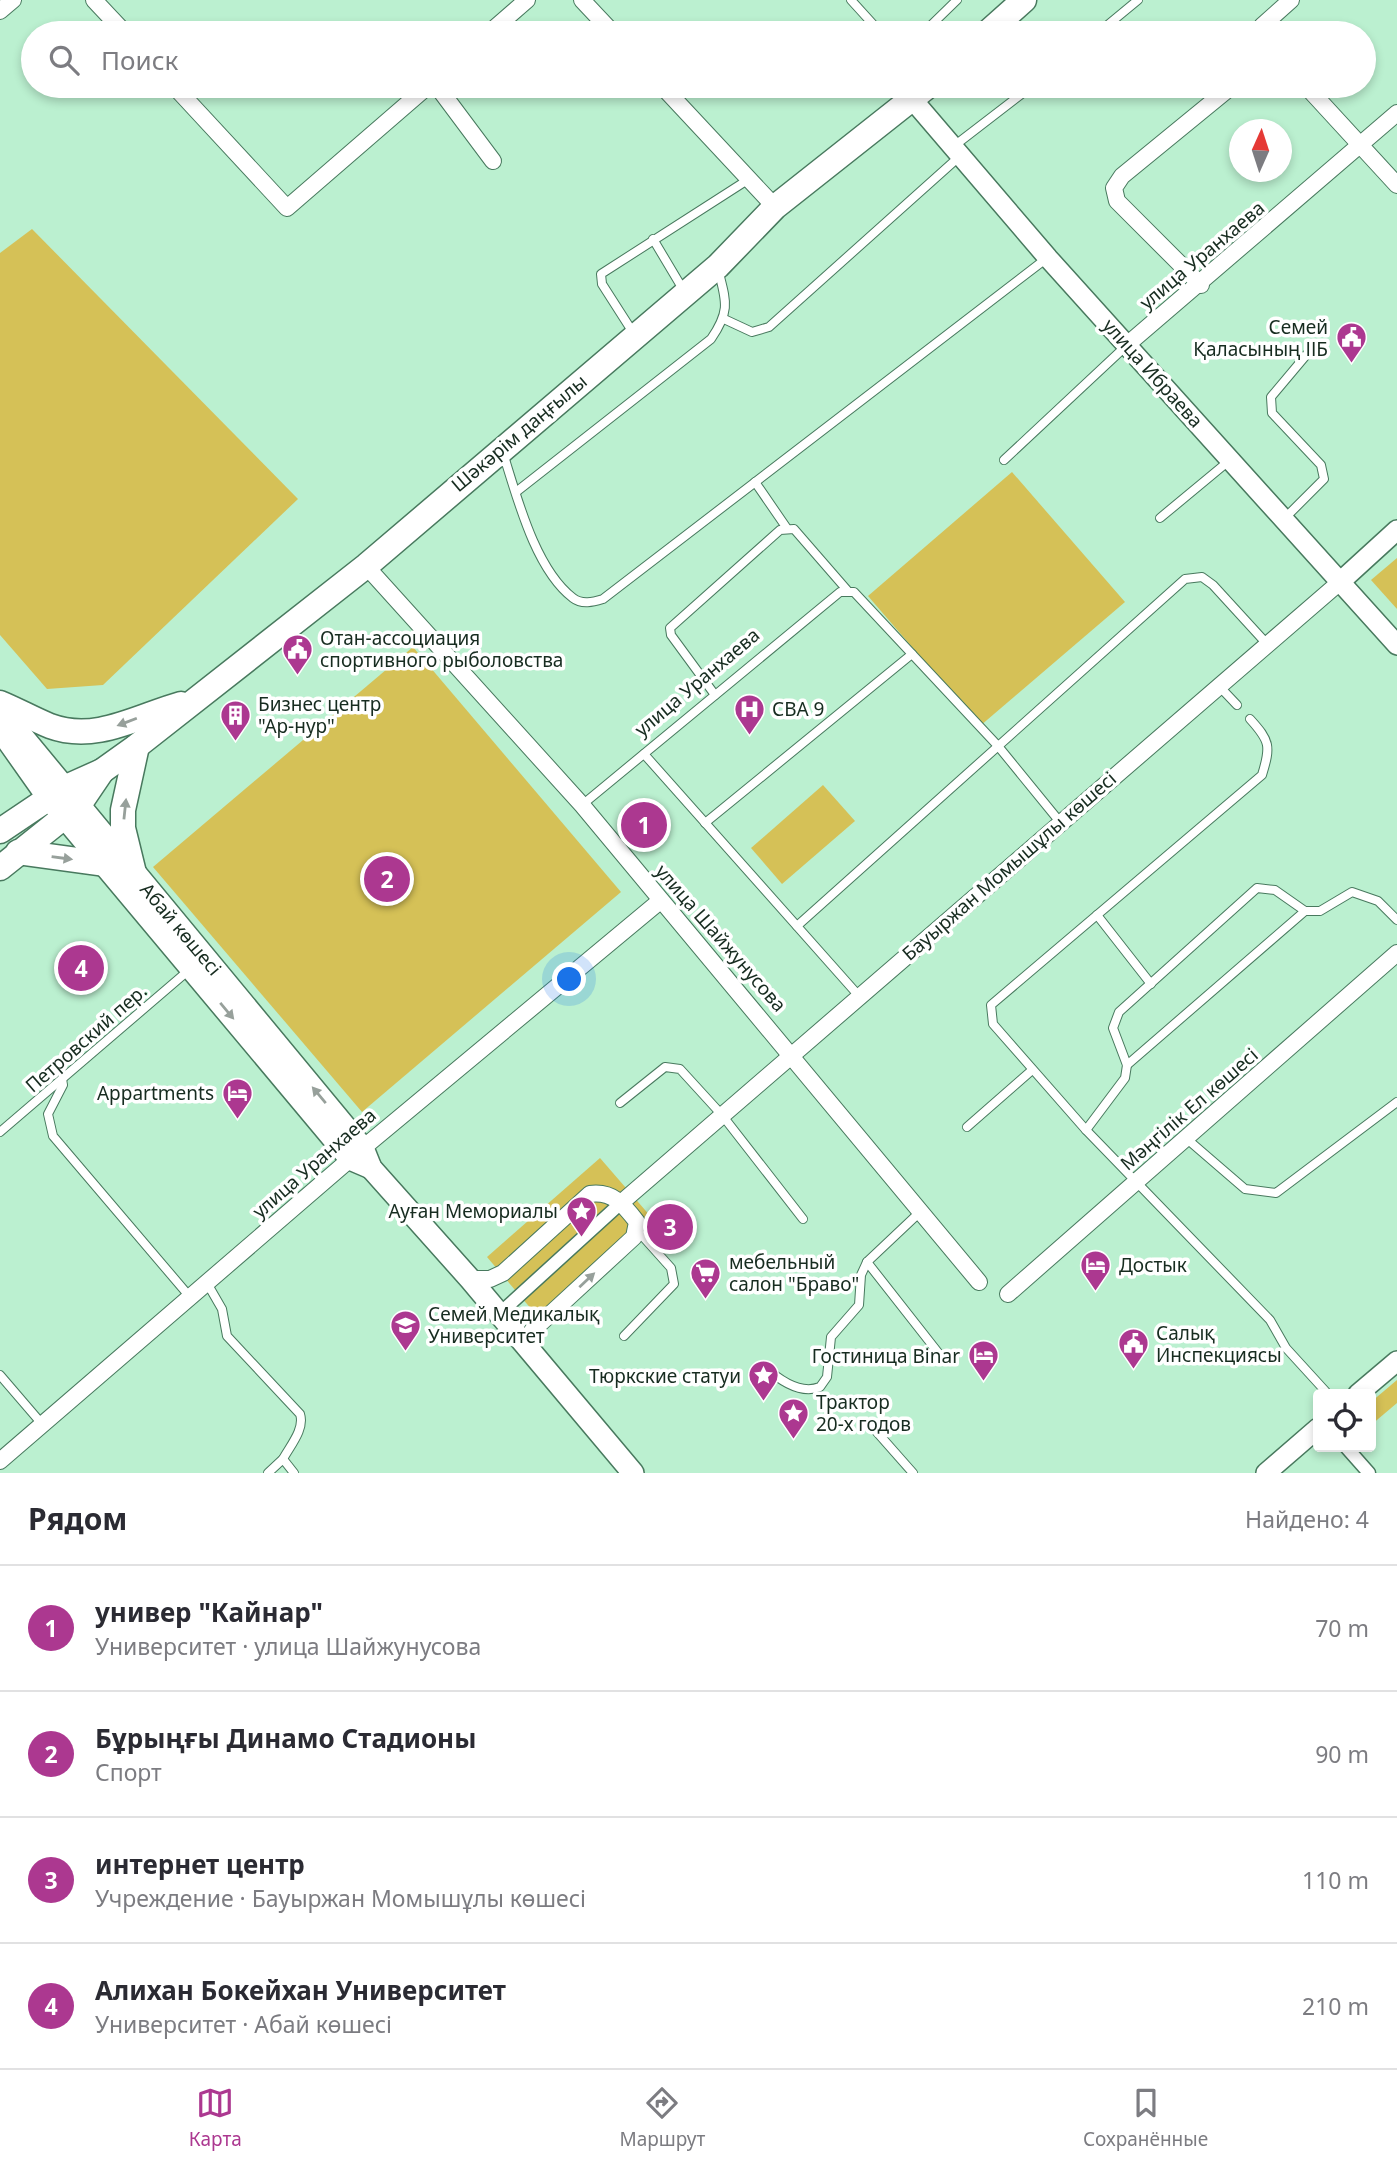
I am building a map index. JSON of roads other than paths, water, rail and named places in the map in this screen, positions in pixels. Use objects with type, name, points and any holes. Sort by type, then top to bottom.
[{"type":"main road","points":[[1000,21],[1024,0]]},
{"type":"main road","name":"Шәкәрім даңғылы","points":[[9,860],[64,802],[366,566],[501,447],[718,266],[775,207],[914,98]]},
{"type":"main road","points":[[0,706],[51,726],[80,732],[105,730],[192,701]]},
{"type":"main road","name":"Абай көшесі","points":[[0,706],[106,864],[191,968],[356,1154]]},
{"type":"main road","name":"Абай көшесі","points":[[0,730],[64,802],[134,873],[356,1154]]},
{"type":"main road","points":[[134,873],[124,828],[123,810],[137,746]]},
{"type":"main road","name":"Шәкәрім даңғылы","points":[[0,831],[64,802]]},
{"type":"main road","points":[[9,860],[106,864]]},
{"type":"main road","points":[[356,1154],[470,1279],[633,1473]]},
{"type":"street","points":[[0,11],[13,0]]},
{"type":"street","points":[[94,0],[114,21]]},
{"type":"street","points":[[503,21],[527,0]]},
{"type":"street","points":[[582,0],[602,21]]},
{"type":"street","points":[[1268,21],[1291,0]]},
{"type":"street","points":[[185,98],[287,208],[414,98]]},
{"type":"street","points":[[446,98],[493,161]]},
{"type":"street","points":[[673,98],[775,207]]},
{"type":"street","name":"улица Ибраева","points":[[923,98],[957,151],[1048,258],[1397,645]]},
{"type":"street","points":[[1201,285],[1117,201],[1114,188],[1122,176],[1217,98]]},
{"type":"street","points":[[1317,98],[1397,185]]},
{"type":"street","name":"улица Уранхаева","points":[[1128,344],[1201,285],[1397,113]]},
{"type":"street","name":"Бауыржан Момышұлы көшесі","points":[[622,1202],[1397,530]]},
{"type":"street","name":"улица Шайжунусова","points":[[366,566],[582,805],[660,901],[792,1054],[979,1282]]},
{"type":"street","name":"улица Уранхаева","points":[[0,1461],[356,1154],[660,901]]},
{"type":"street","name":"Мәңгілік Ел көшесі","points":[[1008,1294],[1397,954]]},
{"type":"street","points":[[470,1279],[491,1279],[503,1272],[590,1194],[603,1192],[622,1202],[637,1222],[634,1237],[532,1331],[527,1348]]},
{"type":"street","points":[[498,1315],[622,1202]]},
{"type":"street","points":[[1364,1389],[1397,1361]]},
{"type":"street","points":[[1266,1473],[1313,1432]]},
{"type":"street","points":[[1351,1452],[1370,1473]]},
{"type":"lane","points":[[850,0],[870,21]]},
{"type":"lane","points":[[935,21],[957,0]]},
{"type":"lane","points":[[1113,21],[1138,0]]},
{"type":"lane","points":[[724,319],[752,332],[769,327],[957,151],[1018,98]]},
{"type":"lane","points":[[635,335],[602,284],[601,274],[749,179]]},
{"type":"lane","points":[[653,239],[685,293]]},
{"type":"lane","points":[[501,447],[526,525],[552,573],[574,599],[589,603],[603,599],[1048,258]]},
{"type":"lane","points":[[516,492],[711,339],[724,319],[727,302],[718,266]]},
{"type":"lane","points":[[1004,460],[1128,344]]},
{"type":"lane","points":[[1285,518],[1324,479],[1321,465],[1272,414],[1271,397],[1308,353]]},
{"type":"lane","points":[[1160,518],[1230,460]]},
{"type":"lane","points":[[755,482],[786,527]]},
{"type":"lane","points":[[715,695],[671,635],[670,628],[786,527],[794,528],[844,591],[854,592],[912,654],[998,746],[1060,822]]},
{"type":"lane","points":[[797,926],[1185,579],[1202,578],[1213,585],[1267,644]]},
{"type":"lane","name":"улица Уранхаева","points":[[582,805],[844,591]]},
{"type":"lane","points":[[705,823],[912,654]]},
{"type":"lane","points":[[1219,685],[1237,705]]},
{"type":"lane","points":[[1250,719],[1266,736],[1269,753],[1262,775],[991,1005],[993,1024],[1031,1071],[1270,1320],[1286,1348],[1323,1389]]},
{"type":"lane","points":[[644,754],[859,996]]},
{"type":"lane","points":[[1087,1130],[1125,1079],[1127,1065],[1113,1028],[1119,1012],[1257,888],[1275,890],[1305,911],[1320,911],[1352,892],[1378,901],[1397,920]]},
{"type":"lane","points":[[1127,1065],[1305,911]]},
{"type":"lane","points":[[1097,915],[1151,984]]},
{"type":"lane","name":"Петровский пер.","points":[[0,1132],[191,968]]},
{"type":"lane","points":[[620,1102],[665,1067],[680,1069],[722,1115],[803,1219]]},
{"type":"lane","points":[[967,1126],[1031,1071]]},
{"type":"lane","points":[[62,1079],[63,1085],[48,1114],[53,1136],[191,1297]]},
{"type":"lane","points":[[1187,1139],[1245,1188],[1276,1193],[1397,1102]]},
{"type":"lane","points":[[764,1366],[778,1379],[807,1391],[820,1387],[827,1377],[831,1336],[859,1304],[862,1275],[867,1262],[920,1212]]},
{"type":"lane","points":[[624,1336],[674,1284],[671,1268],[637,1230]]},
{"type":"lane","points":[[867,1262],[940,1355]]},
{"type":"lane","points":[[207,1283],[222,1309],[227,1336],[300,1413],[300,1429],[283,1459],[268,1473]]},
{"type":"lane","points":[[0,1374],[42,1424]]},
{"type":"lane","points":[[869,1422],[913,1473]]},
{"type":"lane","points":[[283,1459],[294,1473]]},
{"type":"place","name":"Семей Қаласының ІІБ","points":[[1351,365]]},
{"type":"place","name":"Отан-ассоциация спортивного рыболовства","points":[[297,676]]},
{"type":"place","name":"СВА 9","points":[[749,736]]},
{"type":"place","name":"Бизнес центр \"Ар-нур\"","points":[[235,742]]},
{"type":"place","name":"универ \"Кайнар\"","points":[[644,825]]},
{"type":"place","name":"Бұрыңғы Динамо Стадионы","points":[[387,879]]},
{"type":"place","name":"Алихан Бокейхан Университет","points":[[81,968]]},
{"type":"place","name":"Appartments","points":[[237,1120]]},
{"type":"place","name":"интернет центр","points":[[670,1227]]},
{"type":"place","name":"Ауған Мемориалы","points":[[581,1238]]},
{"type":"place","name":"Достык","points":[[1096,1292]]},
{"type":"place","name":"мебельный салон \"Браво\"","points":[[706,1300]]},
{"type":"place","name":"Семей Медикалық Университет","points":[[405,1352]]},
{"type":"place","name":"Салық Инспекциясы","points":[[1133,1371]]},
{"type":"place","name":"Гостиница Binar","points":[[983,1383]]},
{"type":"place","name":"Тюркские статуи","points":[[764,1403]]},
{"type":"place","name":"Трактор 20-х годов","points":[[793,1440]]}]
